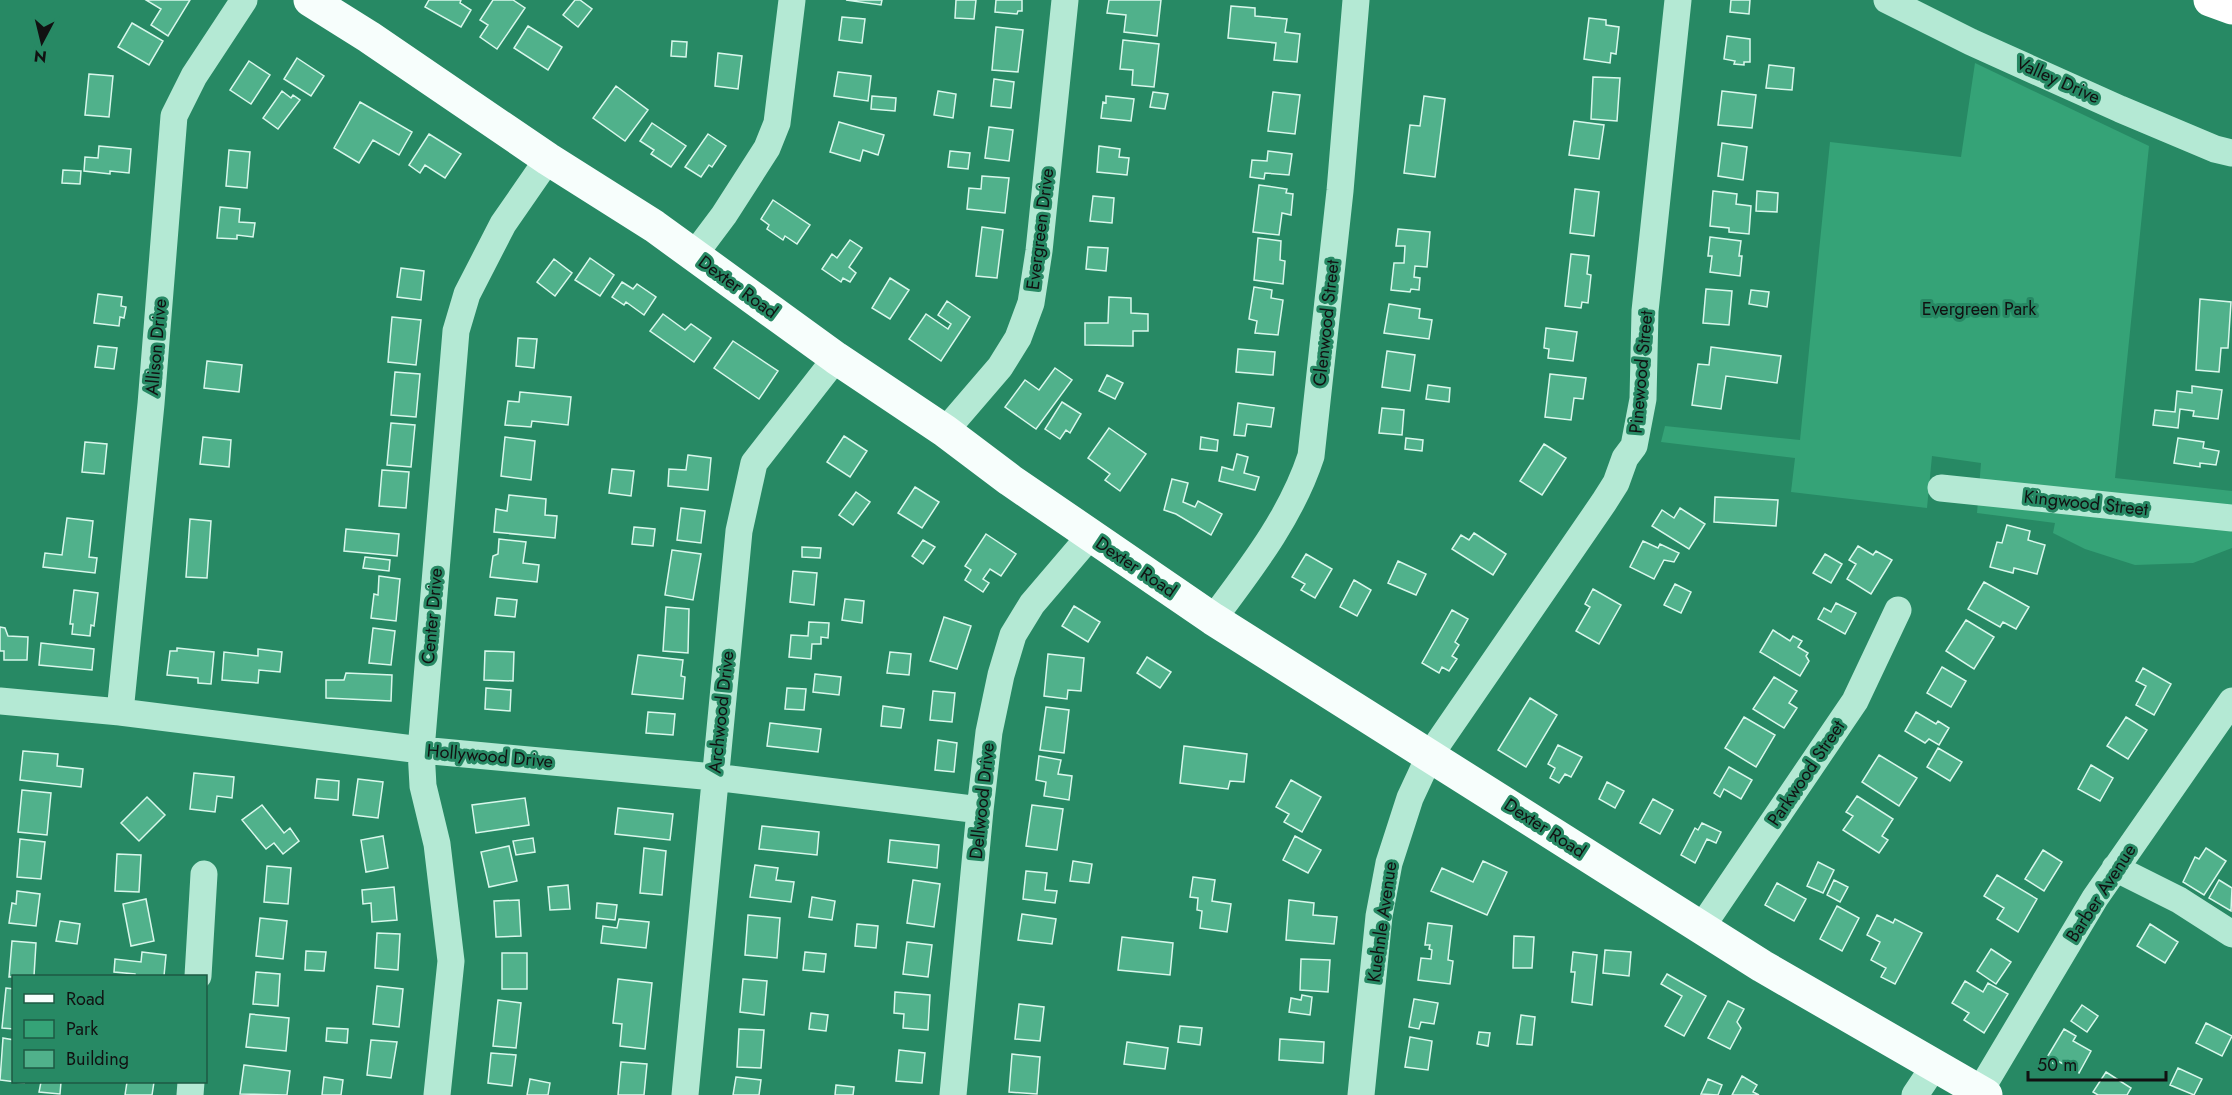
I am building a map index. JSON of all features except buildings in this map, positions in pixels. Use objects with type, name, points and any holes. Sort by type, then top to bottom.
[{"type":"highway","points":[[2210,0],[2232,8]]},
{"type":"main road","name":"Dexter Road","points":[[310,0],[369,37],[548,159],[654,226],[836,358],[945,431],[1010,480],[1213,619],[1762,966],[1983,1093]]},
{"type":"street","name":"Allison Drive","points":[[120,712],[151,404],[174,116],[194,76],[244,0]]},
{"type":"street","points":[[694,255],[724,215],[767,148],[777,123],[792,0]]},
{"type":"street","name":"Evergreen Drive","points":[[945,431],[1000,367],[1018,338],[1031,303],[1039,251],[1065,0]]},
{"type":"street","name":"Glenwood Street","points":[[1213,619],[1259,557],[1301,485],[1311,456],[1340,191],[1356,0]]},
{"type":"street","name":"Pinewood Street","points":[[1430,755],[1604,502],[1616,483],[1625,458],[1634,446],[1642,399],[1646,303],[1678,0]]},
{"type":"street","name":"Valley Drive","points":[[1887,0],[1971,42],[2120,109],[2215,149],[2232,153]]},
{"type":"street","name":"Center Drive","points":[[437,1095],[451,961],[437,844],[423,786],[421,750],[456,331],[467,294],[503,224],[548,159]]},
{"type":"street","name":"Archwood Drive","points":[[685,1095],[739,531],[754,463],[836,358]]},
{"type":"street","name":"Kingwood Street","points":[[1941,488],[2232,518]]},
{"type":"street","name":"Dellwood Drive","points":[[952,1095],[989,732],[1001,675],[1013,635],[1032,604],[1090,536]]},
{"type":"street","name":"Parkwood Street","points":[[1701,928],[1855,701],[1898,610]]},
{"type":"street","name":"Hollywood Drive","points":[[0,701],[120,712],[421,750],[714,777],[980,810]]},
{"type":"street","name":"Barber Avenue","points":[[1983,1093],[2115,868],[2232,701]]},
{"type":"street","name":"Kuehnle Avenue","points":[[1361,1095],[1379,916],[1389,863],[1410,798],[1430,755]]},
{"type":"street","points":[[2115,868],[2179,900],[2232,934]]},
{"type":"street","points":[[198,975],[204,874]]},
{"type":"street","points":[[1915,1095],[1935,1065]]},
{"type":"green space","name":"Evergreen Park","points":[[1975,63],[2149,146],[2115,478],[2232,491],[2232,548],[2193,563],[2135,565],[2085,549],[2053,533],[2055,523],[1977,513],[1981,463],[1932,456],[1927,508],[1791,492],[1795,458],[1661,442],[1665,426],[1800,440],[1830,142],[1961,157]]}]
